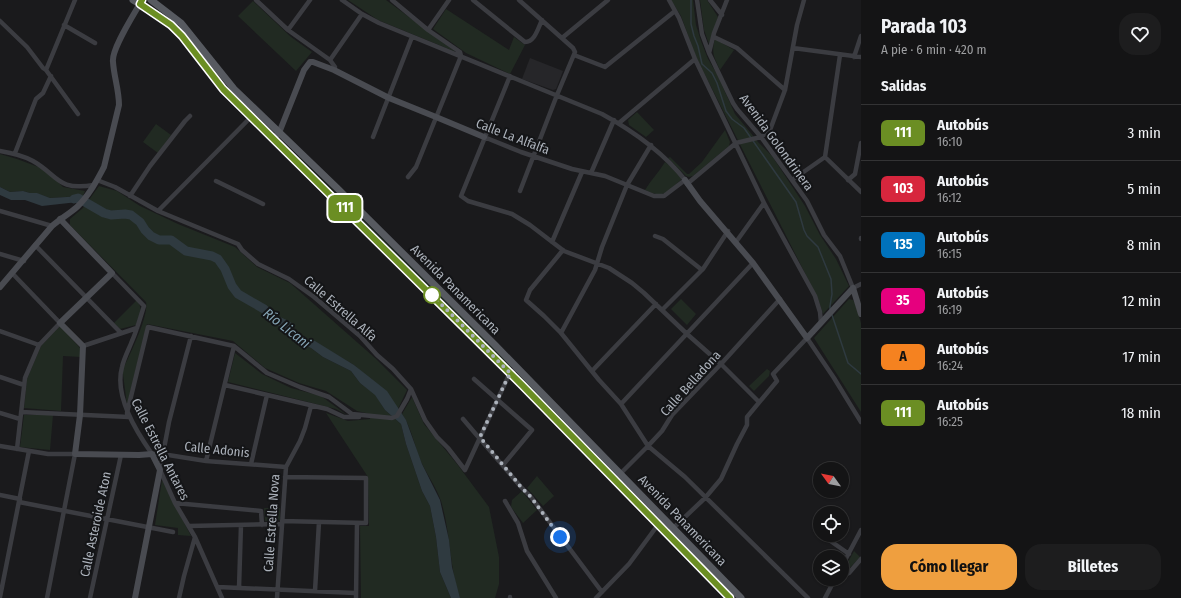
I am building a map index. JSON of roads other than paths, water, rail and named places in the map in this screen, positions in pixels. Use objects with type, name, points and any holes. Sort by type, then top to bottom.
[{"type":"main road","name":"Avenida Panamericana","points":[[151,0],[181,23],[234,89],[517,367],[673,529],[742,598]]},
{"type":"main road","name":"Avenida Panamericana","points":[[138,1],[166,21],[182,36],[223,89],[511,374],[729,598]]},
{"type":"street","points":[[46,70],[75,0]]},
{"type":"street","points":[[256,0],[288,30],[330,60],[335,67],[334,70]]},
{"type":"street","points":[[288,30],[310,0]]},
{"type":"street","points":[[342,0],[362,14],[379,23],[584,106],[614,120],[651,145],[677,169],[753,263],[808,338],[861,422]]},
{"type":"street","points":[[392,0],[428,30],[460,52],[461,56],[416,167],[408,177]]},
{"type":"street","points":[[428,30],[449,0]]},
{"type":"street","points":[[473,0],[525,42],[530,42],[532,40],[542,20]]},
{"type":"street","points":[[519,0],[573,48],[575,52],[556,95],[520,191]]},
{"type":"street","points":[[562,38],[608,0]]},
{"type":"street","points":[[669,0],[675,10],[695,59],[764,203],[815,296],[820,312],[821,323]]},
{"type":"street","name":"Avenida Golondrinera","points":[[697,0],[702,34],[709,53],[737,110],[761,137],[792,180],[807,202],[824,235],[840,256],[853,288],[861,314]]},
{"type":"street","points":[[710,0],[722,15]]},
{"type":"street","points":[[709,53],[727,0]]},
{"type":"street","points":[[686,182],[736,143],[761,137],[770,130],[784,90],[804,0]]},
{"type":"street","points":[[0,287],[52,226],[79,205],[95,183],[104,167],[119,106],[119,96],[113,62],[114,52],[138,1]]},
{"type":"street","points":[[574,55],[606,67],[675,10]]},
{"type":"street","points":[[330,60],[362,14]]},
{"type":"street","points":[[0,21],[27,48],[46,70],[78,114]]},
{"type":"street","points":[[64,25],[95,43]]},
{"type":"street","points":[[854,57],[861,36]]},
{"type":"street","points":[[373,137],[412,37]]},
{"type":"street","points":[[714,37],[737,48],[784,90]]},
{"type":"street","points":[[793,48],[861,57]]},
{"type":"street","points":[[792,180],[825,157],[840,55]]},
{"type":"street","points":[[619,123],[695,59]]},
{"type":"street","name":"Calle La Alfalfa","points":[[279,133],[304,70],[310,62],[318,63],[388,98],[436,116],[484,137],[533,156],[582,172],[605,176],[648,195],[659,197],[669,193],[686,182]]},
{"type":"street","points":[[15,154],[36,99],[42,93],[51,76]]},
{"type":"street","points":[[510,76],[461,196],[468,201],[512,214],[530,225],[563,250],[597,262],[632,283],[656,304],[686,334],[721,364],[759,402]]},
{"type":"street","points":[[130,196],[150,166],[190,116]]},
{"type":"street","points":[[158,211],[251,117]]},
{"type":"street","points":[[591,173],[614,120]]},
{"type":"street","points":[[273,139],[279,133]]},
{"type":"street","points":[[848,180],[856,174],[861,143]]},
{"type":"street","points":[[561,333],[592,276],[627,185],[651,145]]},
{"type":"street","points":[[287,154],[294,147]]},
{"type":"street","name":"Calle Estrella Alfa","points":[[0,151],[15,154],[33,161],[64,184],[75,187],[95,183],[115,186],[158,211],[238,244],[242,250],[258,264],[289,279],[314,297],[360,336],[411,389],[425,420],[437,437],[448,448],[465,470],[480,437]]},
{"type":"street","points":[[825,157],[861,192]]},
{"type":"street","points":[[552,242],[582,172]]},
{"type":"street","points":[[856,174],[861,177]]},
{"type":"street","points":[[216,181],[263,204]]},
{"type":"street","points":[[736,242],[764,203]]},
{"type":"street","points":[[0,211],[52,226]]},
{"type":"street","name":"Calle Estrella Antares","points":[[60,219],[144,306],[121,371],[121,384],[125,408],[152,454],[175,503],[195,537],[222,598]]},
{"type":"street","points":[[662,310],[702,270],[728,231]]},
{"type":"street","points":[[655,236],[663,240],[702,270]]},
{"type":"street","points":[[36,245],[121,333]]},
{"type":"street","points":[[563,250],[530,290],[526,300],[561,333],[621,404],[648,446],[685,477],[808,598]]},
{"type":"street","points":[[0,254],[24,260]]},
{"type":"street","points":[[621,404],[753,263]]},
{"type":"street","points":[[17,449],[25,378],[39,345],[112,272]]},
{"type":"street","points":[[12,273],[83,346],[80,415],[75,454],[46,598]]},
{"type":"street","points":[[667,534],[705,498],[721,479],[747,425],[746,417],[777,381],[773,374],[853,288],[861,284]]},
{"type":"street","name":"Calle Belladona","points":[[614,480],[662,431],[672,415],[780,299]]},
{"type":"street","points":[[592,371],[656,304]]},
{"type":"street","points":[[21,412],[80,415],[128,415],[148,327],[234,346],[267,373],[329,397],[352,414],[392,418],[397,416],[411,389]]},
{"type":"street","points":[[83,346],[137,328]]},
{"type":"street","points":[[0,331],[39,345]]},
{"type":"street","points":[[135,598],[150,527],[162,454],[191,336]]},
{"type":"street","points":[[206,461],[234,346]]},
{"type":"street","points":[[480,437],[508,377],[517,367]]},
{"type":"street","points":[[0,377],[24,385]]},
{"type":"street","points":[[474,379],[532,430],[504,465]]},
{"type":"street","points":[[225,385],[327,409],[344,417],[349,418],[367,416]]},
{"type":"street","points":[[251,464],[267,395]]},
{"type":"street","name":"Calle Estrella Nova","points":[[277,598],[286,467],[303,434],[311,406]]},
{"type":"street","points":[[0,413],[20,419]]},
{"type":"street","points":[[463,419],[531,497],[602,592]]},
{"type":"street","points":[[0,446],[48,454],[75,454]]},
{"type":"street","points":[[0,597],[20,500],[28,451]]},
{"type":"street","name":"Calle Adonis","points":[[75,454],[162,454],[206,461],[286,467]]},
{"type":"street","name":"Calle Asteroide Aton","points":[[90,598],[121,455]]},
{"type":"street","points":[[189,526],[319,522],[366,523],[366,478],[285,477]]},
{"type":"street","points":[[0,495],[64,512],[172,532]]},
{"type":"street","points":[[505,501],[518,523],[528,551],[556,598]]},
{"type":"street","points":[[175,503],[261,511],[262,524]]},
{"type":"street","points":[[596,598],[629,564],[663,518]]},
{"type":"street","points":[[315,591],[319,522]]},
{"type":"street","points":[[218,587],[315,591],[355,595],[357,523]]},
{"type":"street","points":[[239,588],[241,525]]},
{"type":"street","points":[[849,554],[861,530]]},
{"type":"street","points":[[179,598],[195,537]]},
{"type":"street","points":[[832,542],[843,550]]},
{"type":"street","points":[[849,573],[861,559]]},
{"type":"street","points":[[825,598],[831,586]]},
{"type":"street","points":[[729,598],[734,590]]},
{"type":"water","points":[[0,187],[10,192],[23,191],[37,193],[50,198],[83,196],[78,202],[42,206],[25,200],[11,200],[0,195]]},
{"type":"water","name":"Río Licani","points":[[276,316],[290,325],[302,338],[315,341],[354,365],[387,391],[406,420],[422,464],[440,500],[449,540],[452,567],[460,598],[451,598],[440,572],[436,537],[430,506],[422,491],[406,444],[401,424],[385,410],[375,395],[360,383],[351,371],[323,357],[311,348],[297,342],[276,322]]},
{"type":"waterway","points":[[691,0],[691,24],[702,64],[712,73],[717,83],[726,111],[732,119],[744,128],[796,202],[804,230],[807,236],[818,247],[831,279],[832,294],[830,309]]},
{"type":"waterway","name":"Río Licani","points":[[74,199],[78,198],[104,213],[111,215],[131,215],[140,222],[151,236],[159,240],[171,240],[186,251],[212,256],[218,259],[225,269],[232,286],[238,294],[264,309],[276,320],[287,325]]},
{"type":"waterway","points":[[832,315],[848,363],[861,374]]}]
